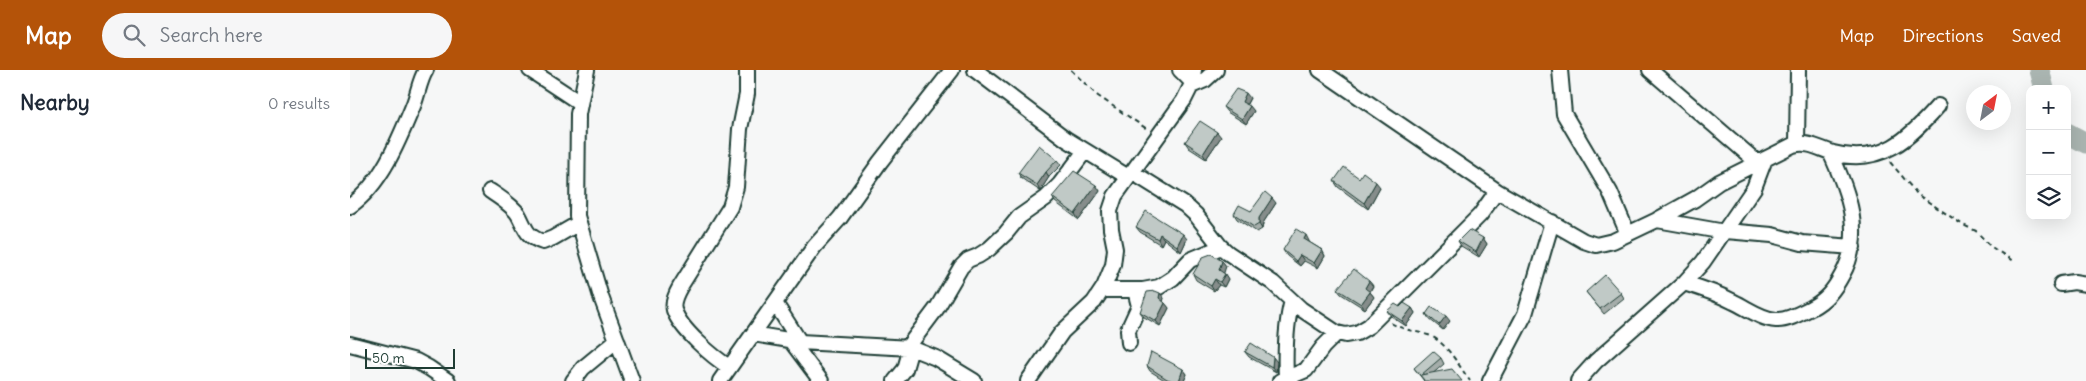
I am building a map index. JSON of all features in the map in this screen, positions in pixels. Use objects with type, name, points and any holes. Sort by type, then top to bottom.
[{"type":"street","points":[[350,206],[372,186],[384,168],[413,106],[426,70]]},
{"type":"street","points":[[530,70],[580,104]]},
{"type":"street","points":[[587,70],[580,104],[576,175],[579,223],[601,297],[632,381]]},
{"type":"street","points":[[729,368],[681,324],[674,309],[675,298],[680,288],[730,207],[736,187],[740,129],[747,94],[746,70]]},
{"type":"street","points":[[720,381],[814,247],[840,218],[880,162],[952,70]]},
{"type":"street","points":[[975,70],[1015,102],[1085,151],[1185,205],[1196,215],[1221,247],[1273,283],[1292,301],[1337,333],[1346,336],[1357,333],[1368,326],[1480,216],[1497,191]]},
{"type":"street","points":[[1180,70],[1192,79],[1205,80],[1216,70]]},
{"type":"street","points":[[1320,70],[1497,191],[1584,242],[1596,244],[1613,241],[1657,220],[1695,199],[1719,182],[1797,144],[1804,142],[1830,152],[1850,155],[1883,152],[1902,142],[1921,126],[1938,106]]},
{"type":"street","points":[[1560,70],[1564,114],[1610,192],[1628,234]]},
{"type":"street","points":[[1650,70],[1762,161]]},
{"type":"street","points":[[1797,144],[1798,70]]},
{"type":"street","points":[[1028,381],[1062,332],[1090,306],[1102,290],[1113,265],[1115,250],[1110,211],[1115,196],[1179,108],[1192,79]]},
{"type":"street","points":[[894,381],[905,369],[909,348],[916,334],[928,321],[950,284],[968,260],[988,249],[1006,233],[1019,217],[1046,198],[1085,151]]},
{"type":"street","points":[[1684,283],[1710,290],[1761,316],[1776,320],[1786,319],[1818,304],[1831,293],[1846,268],[1853,247],[1853,226],[1850,203],[1842,176],[1830,152]]},
{"type":"street","points":[[1578,381],[1596,361],[1684,283],[1703,262],[1754,188],[1762,161]]},
{"type":"street","points":[[490,191],[517,213],[522,225],[534,239],[543,242],[579,223]]},
{"type":"street","points":[[1657,220],[1725,232],[1772,235],[1802,242],[1853,247]]},
{"type":"street","points":[[1490,381],[1525,314],[1552,222]]},
{"type":"street","points":[[1102,290],[1143,290],[1167,283],[1190,260],[1221,247]]},
{"type":"street","points":[[2061,284],[2074,282],[2086,284]]},
{"type":"street","points":[[1129,343],[1128,330],[1139,306],[1135,290]]},
{"type":"street","points":[[1292,301],[1288,313],[1283,380],[1306,370],[1322,348],[1337,333]]},
{"type":"street","points":[[775,303],[796,342],[821,381]]},
{"type":"street","points":[[753,334],[796,342],[909,348],[936,358],[974,381]]},
{"type":"street","points":[[573,381],[583,368],[617,340]]},
{"type":"street","points":[[350,344],[416,361],[448,381]]},
{"type":"path","points":[[1071,70],[1098,96],[1158,136]]},
{"type":"path","points":[[1883,152],[1896,171],[1918,196],[1963,226],[1976,231],[1990,246],[2013,261]]},
{"type":"path","points":[[1378,315],[1404,329],[1435,338],[1470,381]]},
{"type":"building","points":[[1236,89],[1246,93],[1242,102],[1250,106],[1242,119],[1223,107]]},
{"type":"building","points":[[1200,121],[1217,132],[1203,154],[1185,142]]},
{"type":"building","points":[[1039,145],[1057,160],[1037,185],[1018,173]]},
{"type":"building","points":[[1344,167],[1359,178],[1363,172],[1376,182],[1364,203],[1334,181]]},
{"type":"building","points":[[1074,171],[1096,185],[1075,214],[1052,197]]},
{"type":"building","points":[[1265,192],[1272,198],[1259,218],[1259,224],[1254,227],[1234,214],[1239,205],[1251,211]]},
{"type":"building","points":[[1146,211],[1183,234],[1177,246],[1160,234],[1158,239],[1136,227]]},
{"type":"building","points":[[1296,229],[1306,235],[1304,239],[1322,250],[1314,263],[1300,255],[1296,261],[1283,250]]},
{"type":"building","points":[[1469,230],[1483,238],[1476,252],[1458,241]]},
{"type":"building","points":[[1211,254],[1222,261],[1219,270],[1225,274],[1220,282],[1215,279],[1211,286],[1193,274],[1203,257]]},
{"type":"building","points":[[1354,269],[1369,281],[1365,288],[1370,292],[1361,304],[1337,289]]},
{"type":"building","points":[[1605,275],[1621,293],[1600,309],[1586,292]]},
{"type":"building","points":[[1155,291],[1160,293],[1159,298],[1165,303],[1156,321],[1140,312],[1147,292]]},
{"type":"building","points":[[1404,303],[1412,308],[1402,321],[1387,311],[1395,304],[1400,307]]},
{"type":"building","points":[[1431,307],[1446,316],[1439,325],[1426,314]]},
{"type":"building","points":[[1251,343],[1273,357],[1272,367],[1245,352]]},
{"type":"building","points":[[1433,351],[1441,358],[1421,375],[1452,369],[1462,381],[1423,381],[1414,368]]},
{"type":"building","points":[[1151,352],[1183,369],[1179,381],[1167,379],[1147,366]]},
{"type":"waterway","points":[[2039,70],[2043,85]]},
{"type":"waterway","points":[[2071,135],[2086,143]]}]
